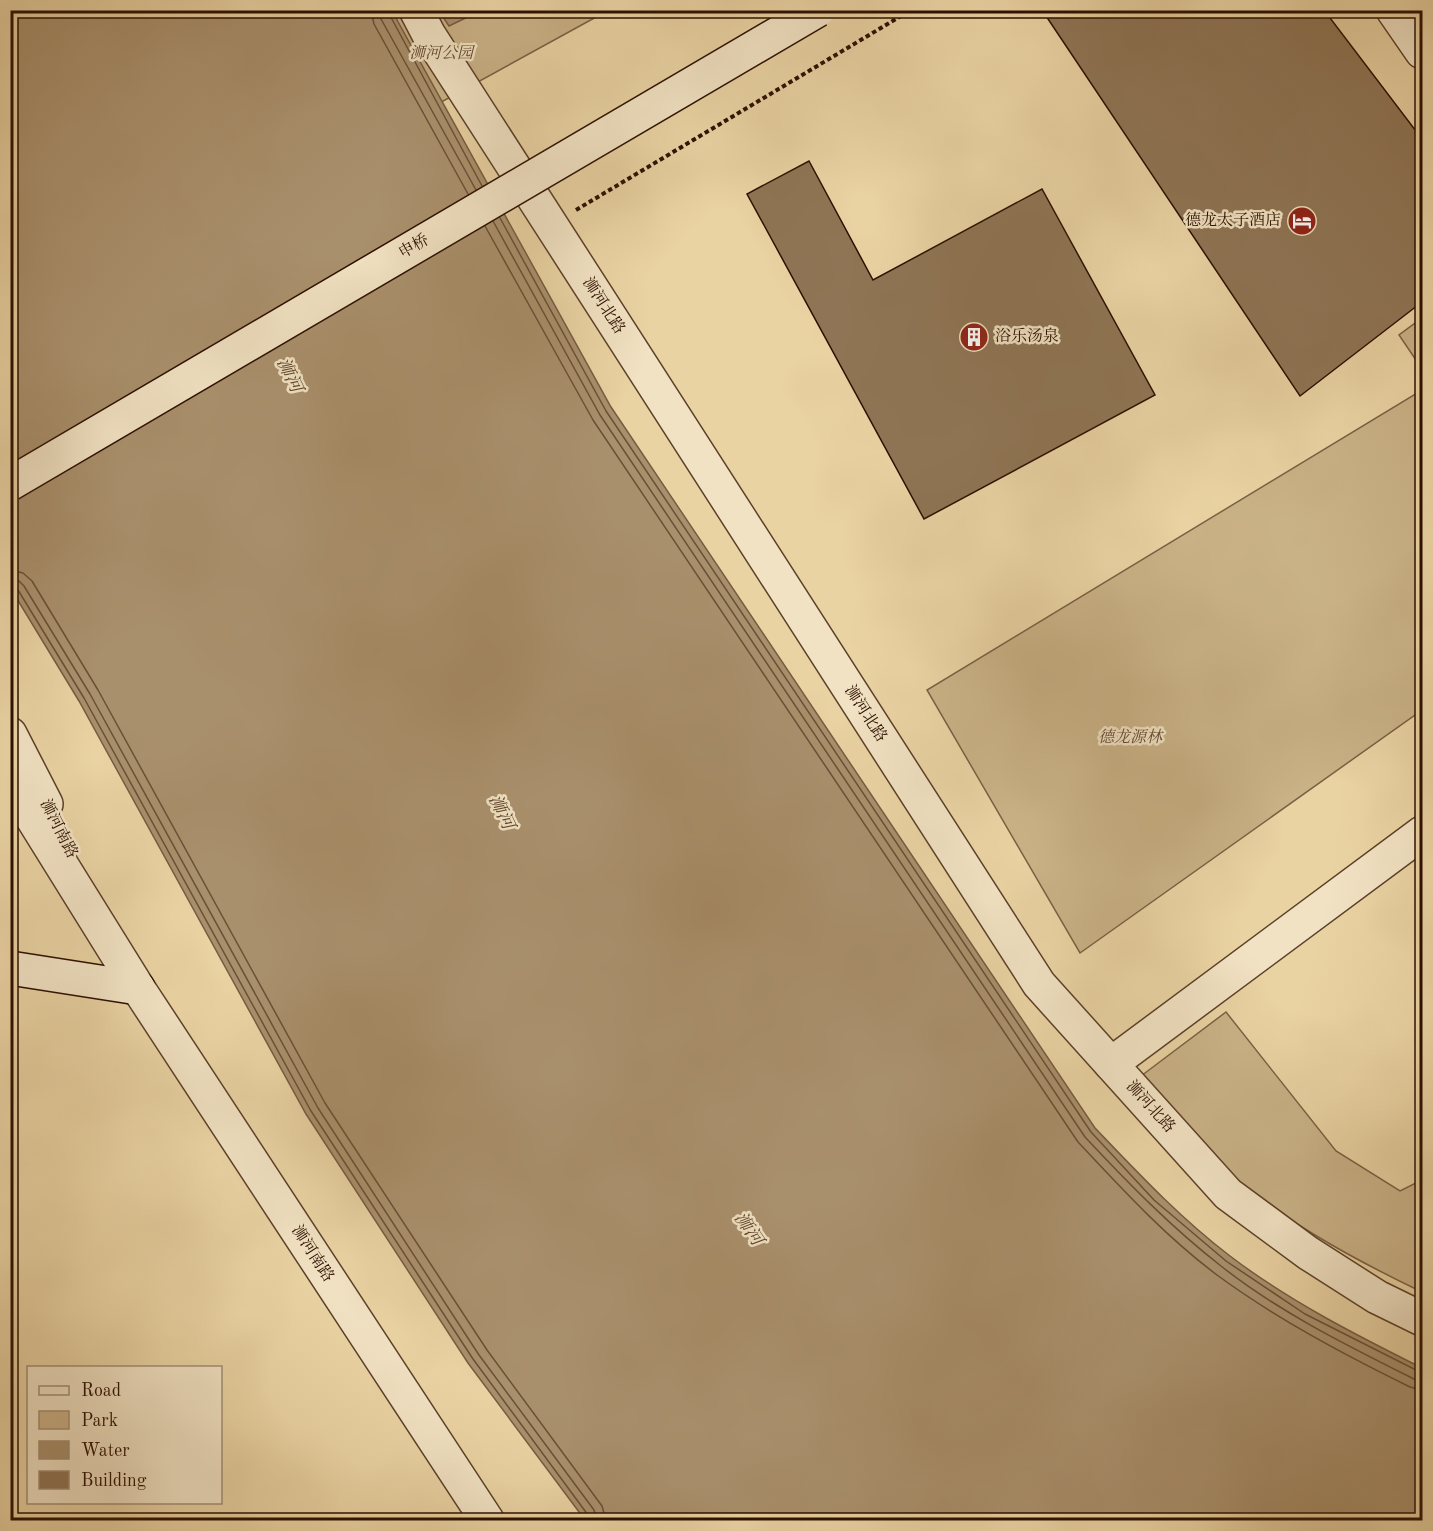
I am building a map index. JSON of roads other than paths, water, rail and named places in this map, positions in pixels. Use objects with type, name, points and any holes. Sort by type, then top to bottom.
[{"type":"street","name":"浉河北路","points":[[416,10],[429,35],[1039,984],[1228,1194],[1308,1252],[1377,1297],[1422,1319]]},
{"type":"street","name":"申桥","points":[[10,460],[776,10]]},
{"type":"street","name":"申桥","points":[[10,484],[818,10]]},
{"type":"street","points":[[1393,10],[1422,52]]},
{"type":"street","name":"浉河南路","points":[[10,734],[138,988]]},
{"type":"street","name":"浉河南路","points":[[10,782],[138,988],[487,1521]]},
{"type":"street","points":[[1111,1064],[1422,833]]},
{"type":"street","points":[[10,968],[138,988]]},
{"type":"water","name":"浉河","points":[[11,11],[392,11],[611,407],[1095,1128],[1177,1211],[1230,1256],[1299,1303],[1422,1368],[1422,1520],[585,1520],[468,1363],[306,1114],[79,701],[11,589]]},
{"type":"water","points":[[439,11],[480,11],[449,26]]},
{"type":"place","name":"德龙太子酒店","points":[[1302,221]]},
{"type":"place","name":"浴乐汤泉","points":[[974,337]]},
{"type":"park label","name":"浉河公园","points":[[441,54]]},
{"type":"park label","name":"德龙源林","points":[[1130,738]]}]
